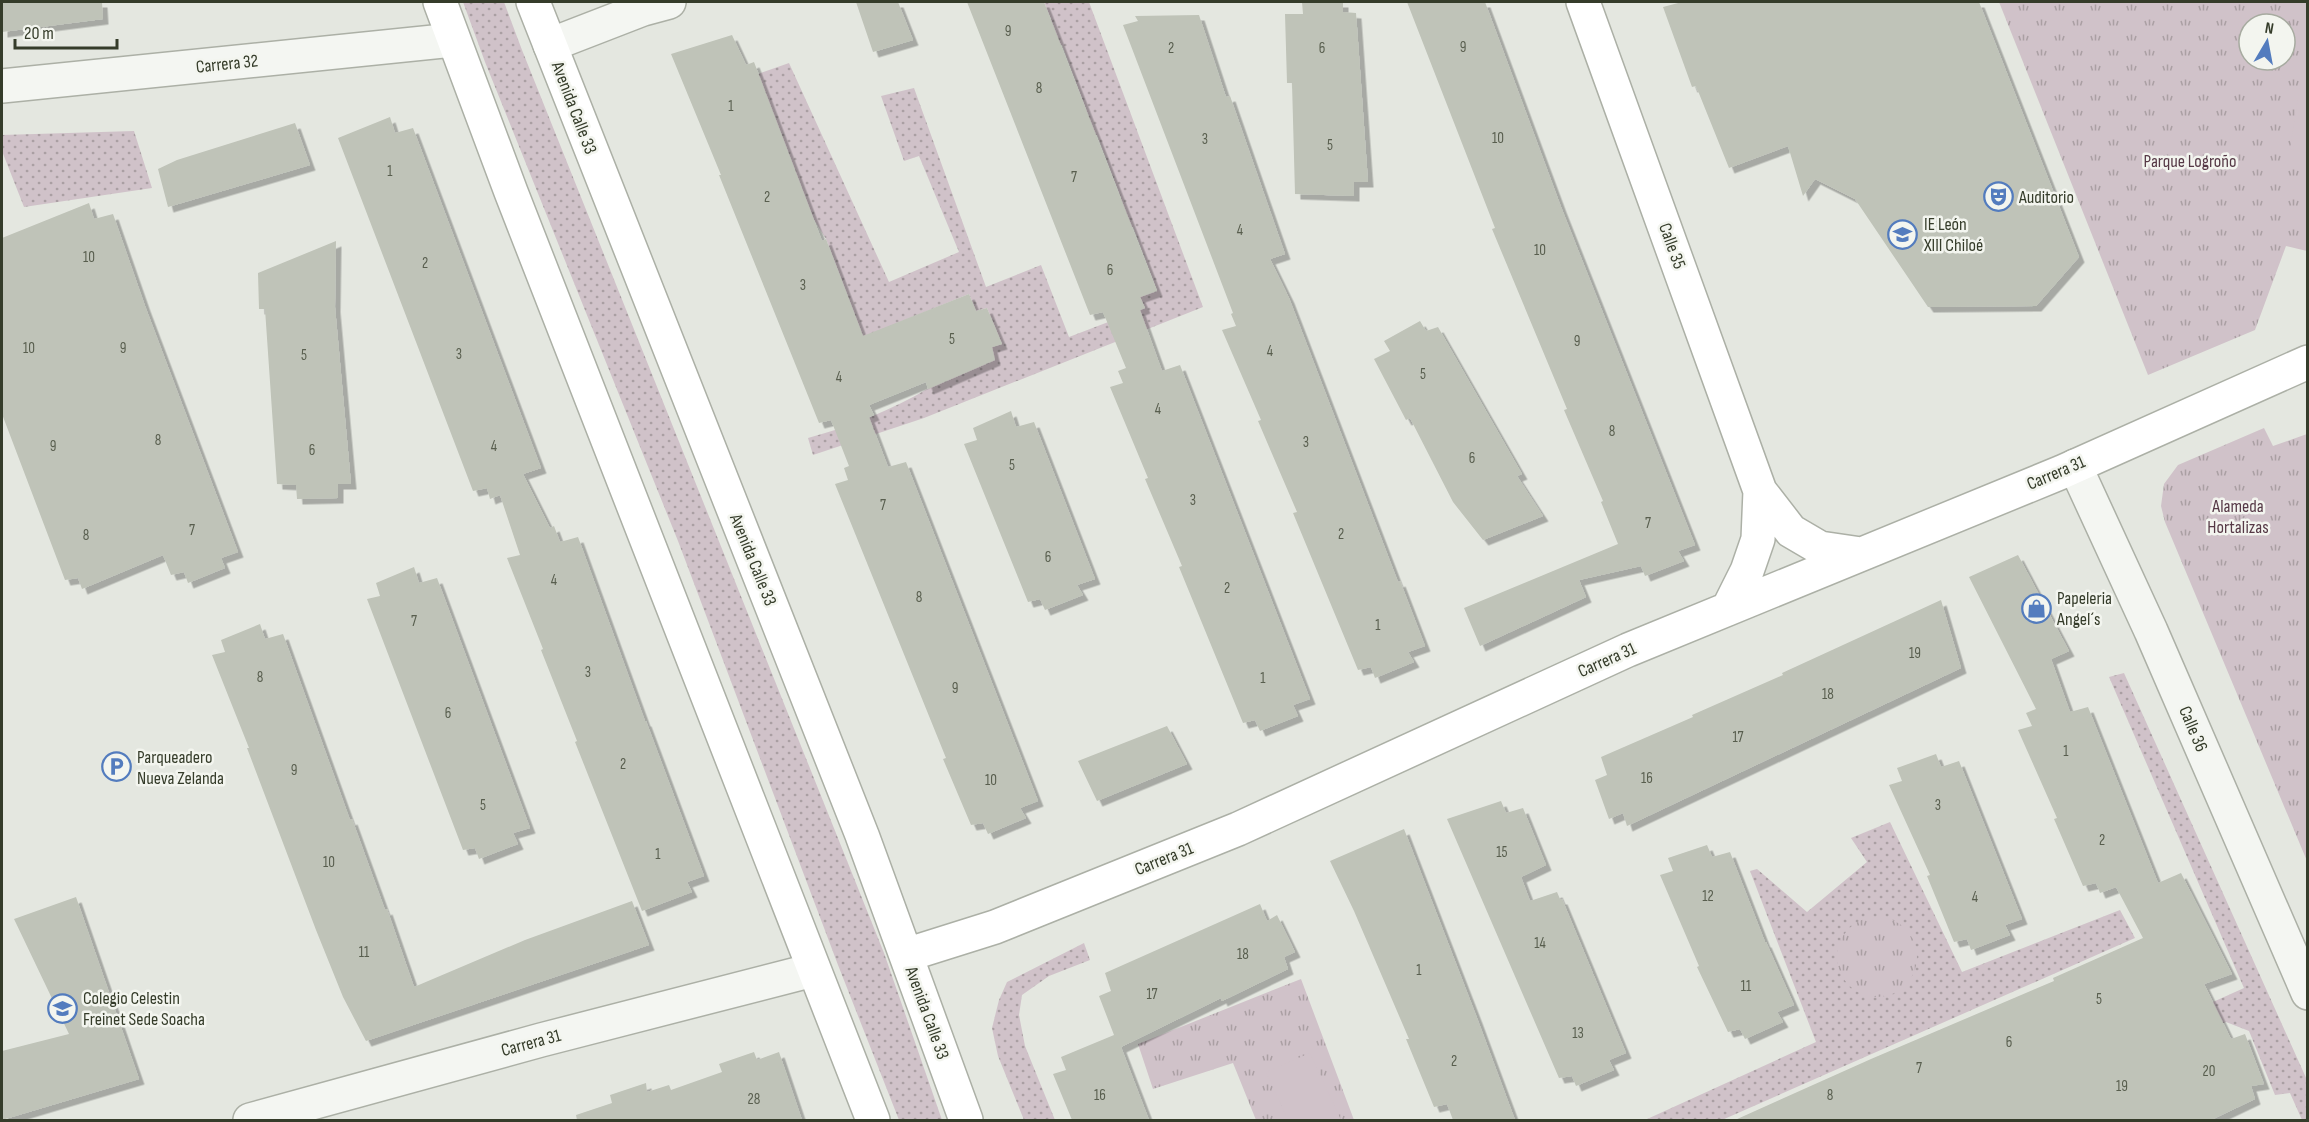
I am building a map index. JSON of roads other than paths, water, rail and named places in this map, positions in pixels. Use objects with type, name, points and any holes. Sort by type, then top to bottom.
[{"type":"main road","points":[[440,2],[873,1120]]},
{"type":"main road","name":"Avenida Calle 33","points":[[533,2],[862,835],[966,1120]]},
{"type":"main road","name":"Calle 35","points":[[1583,2],[1760,491],[1791,531],[1820,548],[1861,554]]},
{"type":"main road","name":"Carrera 31","points":[[906,955],[995,927],[1238,829],[1628,650],[2075,466],[2307,362]]},
{"type":"main road","name":"Calle 35","points":[[1728,609],[1747,571],[1758,539],[1760,491]]},
{"type":"street","points":[[550,45],[643,9],[669,2]]},
{"type":"street","name":"Carrera 32","points":[[2,86],[453,40]]},
{"type":"street","name":"Calle 36","points":[[2075,466],[2151,631],[2307,993]]},
{"type":"street","name":"Carrera 31","points":[[250,1120],[541,1040],[813,970]]},
{"type":"place","name":"Auditorio","points":[[1998,197]]},
{"type":"place","name":"IE León XIII Chiloé","points":[[1903,234]]},
{"type":"place","name":"Papeleria Angel´s","points":[[2036,608]]},
{"type":"place","name":"Parqueadero Nueva Zelanda","points":[[116,767]]},
{"type":"place","name":"Colegio Celestin Freinet Sede Soacha","points":[[62,1008]]},
{"type":"park label","name":"Parque Logroño","points":[[2190,161]]},
{"type":"park label","name":"Alameda Hortalizas","points":[[2238,516]]}]
